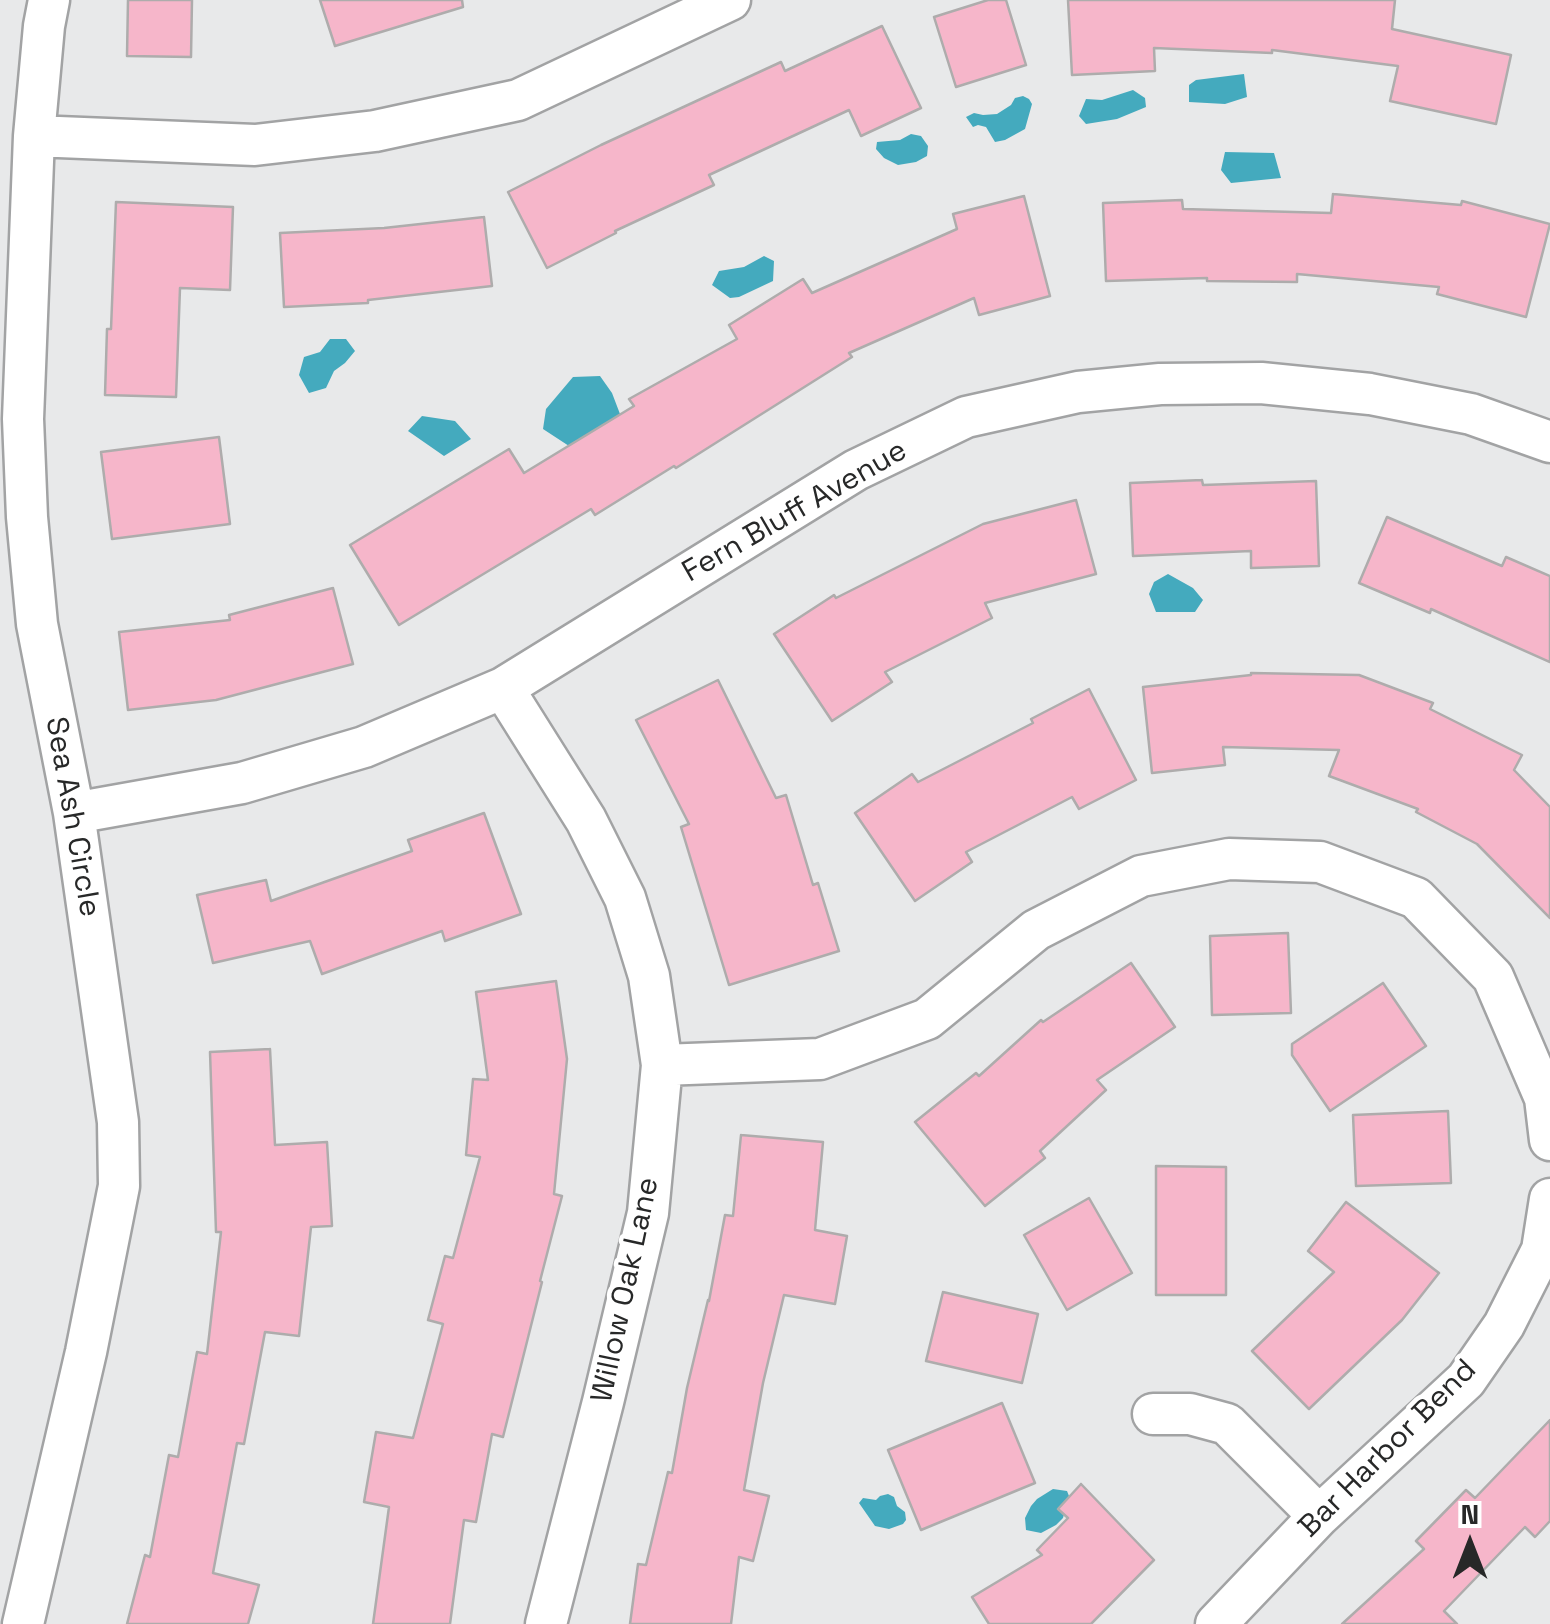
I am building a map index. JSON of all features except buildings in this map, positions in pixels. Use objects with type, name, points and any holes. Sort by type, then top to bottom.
[{"type":"street","name":"Sea Ash Circle","points":[[23,1624],[86,1352],[119,1186],[118,1122],[74,813],[37,624],[27,517],[23,419],[34,136],[50,0]]},
{"type":"street","points":[[34,136],[255,145],[375,131],[518,100],[730,0]]},
{"type":"street","name":"Fern Bluff Avenue","points":[[74,813],[260,778],[364,747],[503,688],[856,470],[966,417],[1078,392],[1160,384],[1261,383],[1370,394],[1471,414],[1550,442]]},
{"type":"street","name":"Willow Oak Lane","points":[[503,688],[586,820],[625,898],[649,976],[662,1065],[648,1213],[546,1624]]},
{"type":"street","points":[[662,1065],[820,1059],[926,1019],[1036,930],[1141,876],[1228,859],[1320,862],[1416,898],[1494,977],[1545,1098],[1550,1140]]},
{"type":"street","name":"Bar Harbor Bend","points":[[1216,1624],[1319,1516],[1466,1380],[1504,1324],[1542,1250],[1550,1199]]},
{"type":"street","points":[[1153,1414],[1190,1414],[1227,1424],[1319,1516]]},
{"type":"water","points":[[1244,74],[1247,97],[1225,104],[1189,102],[1189,85],[1196,80]]},
{"type":"water","points":[[1133,90],[1145,98],[1146,107],[1117,119],[1086,124],[1079,116],[1086,99],[1102,100]]},
{"type":"water","points":[[1023,96],[1032,104],[1025,129],[1005,140],[995,142],[986,127],[973,127],[966,117],[974,113],[997,114]]},
{"type":"water","points":[[911,134],[921,136],[928,146],[927,156],[916,162],[898,165],[876,149],[877,142],[900,140]]},
{"type":"water","points":[[1225,152],[1274,153],[1281,178],[1231,183],[1221,170]]},
{"type":"water","points":[[764,256],[774,261],[773,281],[730,298],[712,285],[719,271],[744,267]]},
{"type":"water","points":[[330,339],[346,339],[355,351],[334,371],[326,388],[309,393],[299,375],[304,357],[320,352]]},
{"type":"water","points":[[600,376],[620,414],[569,446],[543,429],[546,409],[573,377]]},
{"type":"water","points":[[422,416],[455,421],[471,439],[444,456],[408,431]]},
{"type":"water","points":[[1168,574],[1193,588],[1203,600],[1195,612],[1156,612],[1149,594],[1154,582]]},
{"type":"water","points":[[1053,1489],[1067,1491],[1069,1496],[1063,1518],[1041,1533],[1026,1530],[1025,1518],[1031,1506]]},
{"type":"water","points":[[888,1494],[905,1512],[906,1520],[889,1529],[875,1526],[859,1503],[863,1498],[876,1500]]}]
